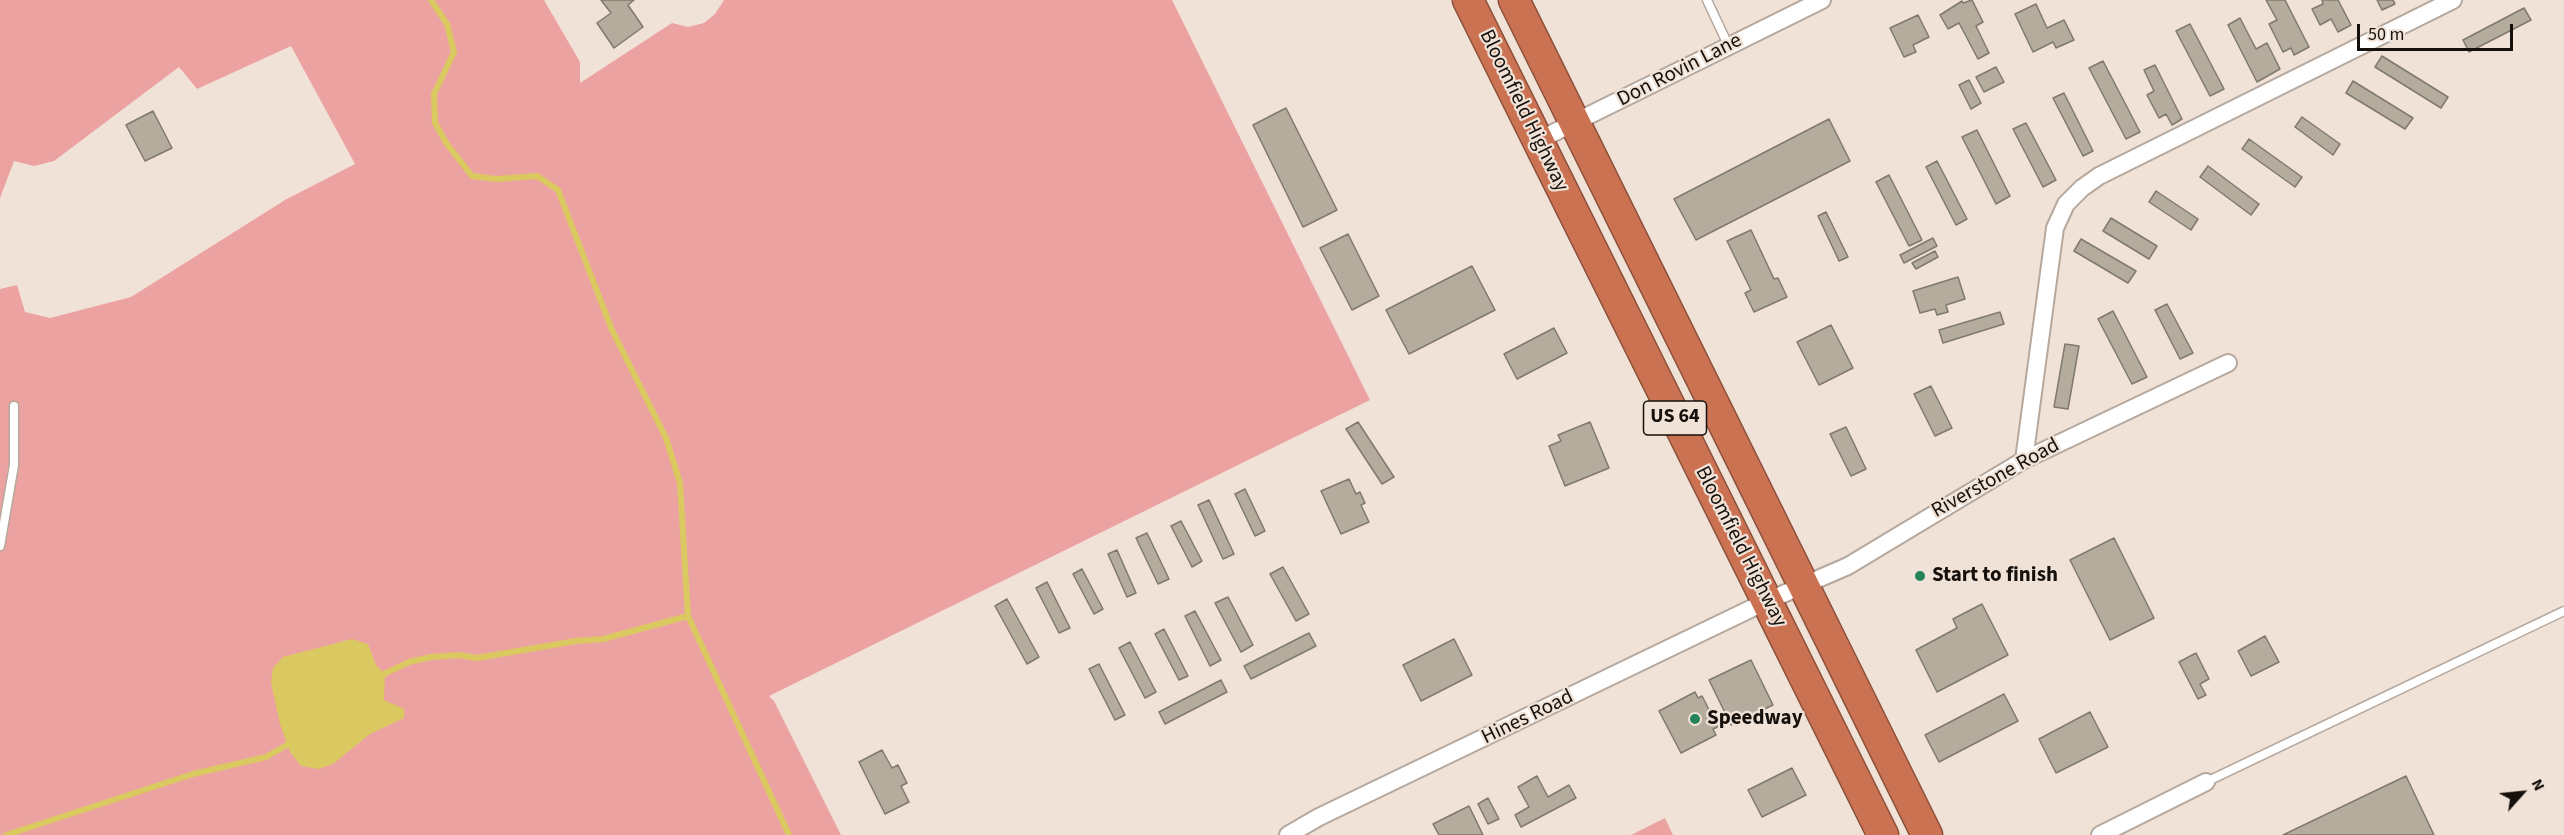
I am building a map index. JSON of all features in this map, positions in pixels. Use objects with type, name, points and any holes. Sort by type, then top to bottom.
[{"type":"highway","name":"Bloomfield Highway","points":[[1468,0],[1883,835]]},
{"type":"highway","name":"Bloomfield Highway","points":[[1514,0],[1927,835]]},
{"type":"street","name":"Don Rovin Lane","points":[[1537,141],[1822,0]]},
{"type":"street","points":[[2024,460],[2055,228],[2066,204],[2082,188],[2099,176],[2453,0]]},
{"type":"street","name":"Riverstone Road","points":[[1767,602],[1848,566],[2024,460],[2228,363]]},
{"type":"street","name":"Hines Road","points":[[1288,835],[1319,817],[1767,602]]},
{"type":"street","points":[[2100,835],[2206,782]]},
{"type":"lane","points":[[1707,0],[1729,47]]},
{"type":"lane","points":[[0,546],[14,465],[14,406]]},
{"type":"lane","points":[[2206,782],[2564,611]]},
{"type":"shaded area","points":[[0,0],[544,0],[580,62],[580,83],[672,23],[688,27],[704,23],[715,14],[724,0],[1172,0],[1370,400],[769,696],[774,701],[841,835],[0,835],[0,289],[17,285],[25,312],[50,318],[131,297],[285,200],[355,164],[291,46],[197,89],[179,67],[54,161],[34,166],[14,161],[0,198]]},
{"type":"shaded area","points":[[352,639],[368,644],[376,665],[385,674],[384,700],[404,709],[404,718],[370,734],[333,764],[318,769],[301,766],[290,752],[280,724],[271,683],[273,668],[283,657]]},
{"type":"shaded area","points":[[1665,818],[1673,835],[1631,835]]},
{"type":"building","points":[[601,0],[634,0],[628,5],[643,27],[614,48],[597,23],[611,13]]},
{"type":"building","points":[[1972,0],[1983,22],[1976,26],[1989,53],[1978,59],[1959,23],[1948,29],[1940,15],[1962,1],[1963,3]]},
{"type":"building","points":[[2266,0],[2285,0],[2309,47],[2294,55],[2291,48],[2283,52],[2269,24],[2277,20]]},
{"type":"building","points":[[2322,0],[2338,0],[2351,25],[2338,32],[2331,19],[2320,25],[2312,9],[2323,4]]},
{"type":"building","points":[[2377,0],[2393,0],[2395,4],[2382,10]]},
{"type":"building","points":[[2036,4],[2047,28],[2064,20],[2074,40],[2056,48],[2053,42],[2033,52],[2015,14]]},
{"type":"building","points":[[2524,8],[2531,20],[2469,52],[2463,40]]},
{"type":"building","points":[[1918,15],[1929,37],[1913,45],[1916,52],[1904,57],[1890,28]]},
{"type":"building","points":[[2240,18],[2256,49],[2267,43],[2280,69],[2257,82],[2228,25]]},
{"type":"building","points":[[2190,24],[2224,89],[2210,96],[2176,31]]},
{"type":"building","points":[[2382,56],[2448,97],[2441,108],[2375,67]]},
{"type":"building","points":[[2103,61],[2140,132],[2126,139],[2089,68]]},
{"type":"building","points":[[2155,65],[2182,119],[2172,125],[2166,114],[2159,118],[2147,95],[2154,91],[2144,70]]},
{"type":"building","points":[[1996,67],[2004,82],[1984,92],[1976,77]]},
{"type":"building","points":[[1969,80],[1981,103],[1971,109],[1959,85]]},
{"type":"building","points":[[2353,81],[2413,118],[2405,129],[2346,93]]},
{"type":"building","points":[[2064,93],[2093,151],[2083,156],[2053,98]]},
{"type":"building","points":[[1286,108],[1337,210],[1303,227],[1253,125]]},
{"type":"building","points":[[153,111],[172,148],[145,161],[126,125]]},
{"type":"building","points":[[2302,117],[2340,144],[2333,155],[2295,127]]},
{"type":"building","points":[[1829,119],[1850,161],[1696,240],[1674,199]]},
{"type":"building","points":[[2026,123],[2056,180],[2043,187],[2013,129]]},
{"type":"building","points":[[1977,130],[2010,196],[1996,204],[1962,137]]},
{"type":"building","points":[[2249,139],[2302,177],[2295,187],[2242,149]]},
{"type":"building","points":[[1937,161],[1967,219],[1956,225],[1926,167]]},
{"type":"building","points":[[2208,166],[2259,204],[2251,215],[2200,177]]},
{"type":"building","points":[[1889,175],[1922,240],[1909,246],[1876,182]]},
{"type":"building","points":[[2156,191],[2198,219],[2191,230],[2149,202]]},
{"type":"building","points":[[1826,212],[1848,257],[1839,261],[1818,216]]},
{"type":"building","points":[[2111,218],[2157,246],[2149,259],[2103,231]]},
{"type":"building","points":[[1751,230],[1774,279],[1778,278],[1787,297],[1754,312],[1745,293],[1751,290],[1727,241]]},
{"type":"building","points":[[1348,234],[1379,296],[1352,310],[1320,248]]},
{"type":"building","points":[[1933,238],[1937,246],[1904,263],[1900,255]]},
{"type":"building","points":[[2081,239],[2136,271],[2128,283],[2074,251]]},
{"type":"building","points":[[1935,251],[1938,257],[1916,269],[1912,263]]},
{"type":"building","points":[[1472,266],[1495,310],[1409,354],[1386,310]]},
{"type":"building","points":[[1958,277],[1965,299],[1946,305],[1948,312],[1937,315],[1935,309],[1920,313],[1913,291]]},
{"type":"building","points":[[2167,304],[2193,353],[2180,359],[2155,310]]},
{"type":"building","points":[[2113,311],[2147,377],[2132,384],[2098,319]]},
{"type":"building","points":[[2000,312],[2004,324],[1943,343],[1939,330]]},
{"type":"building","points":[[1831,325],[1853,368],[1819,385],[1797,342]]},
{"type":"building","points":[[1554,328],[1567,353],[1517,379],[1504,354]]},
{"type":"building","points":[[2065,344],[2079,346],[2068,409],[2054,407]]},
{"type":"building","points":[[1931,386],[1952,428],[1935,436],[1914,394]]},
{"type":"building","points":[[1358,422],[1394,477],[1382,484],[1346,429]]},
{"type":"building","points":[[1590,422],[1609,468],[1565,486],[1549,446],[1561,441],[1558,435]]},
{"type":"building","points":[[1846,427],[1866,469],[1851,476],[1830,434]]},
{"type":"building","points":[[1349,479],[1356,494],[1360,492],[1365,503],[1361,505],[1369,522],[1341,534],[1321,491]]},
{"type":"building","points":[[1245,489],[1265,531],[1255,536],[1235,494]]},
{"type":"building","points":[[1209,500],[1234,554],[1223,559],[1198,505]]},
{"type":"building","points":[[1181,521],[1202,561],[1192,567],[1171,526]]},
{"type":"building","points":[[1147,533],[1169,579],[1158,584],[1136,538]]},
{"type":"building","points":[[2114,538],[2154,618],[2110,640],[2070,560]]},
{"type":"building","points":[[1117,550],[1136,593],[1127,597],[1108,554]]},
{"type":"building","points":[[1283,567],[1309,614],[1296,621],[1270,574]]},
{"type":"building","points":[[1082,569],[1103,609],[1094,614],[1073,574]]},
{"type":"building","points":[[1047,582],[1070,628],[1059,633],[1036,588]]},
{"type":"building","points":[[1228,597],[1253,645],[1241,652],[1215,603]]},
{"type":"building","points":[[1007,599],[1039,657],[1027,664],[995,606]]},
{"type":"building","points":[[1982,604],[2008,655],[1937,692],[1916,650],[1957,628],[1953,619]]},
{"type":"building","points":[[1195,611],[1221,660],[1210,666],[1185,616]]},
{"type":"building","points":[[1164,629],[1188,676],[1179,680],[1155,634]]},
{"type":"building","points":[[1309,633],[1316,646],[1251,679],[1244,666]]},
{"type":"building","points":[[2265,636],[2279,662],[2251,676],[2238,651]]},
{"type":"building","points":[[1454,639],[1472,675],[1421,701],[1403,665]]},
{"type":"building","points":[[1130,642],[1156,692],[1145,698],[1119,648]]},
{"type":"building","points":[[2196,653],[2209,679],[2200,684],[2206,695],[2198,699],[2179,662]]},
{"type":"building","points":[[1751,660],[1773,705],[1731,725],[1709,680]]},
{"type":"building","points":[[1099,664],[1125,715],[1115,720],[1089,669]]},
{"type":"building","points":[[1221,680],[1227,692],[1165,724],[1159,712]]},
{"type":"building","points":[[1695,692],[1698,698],[1702,696],[1718,727],[1713,729],[1716,735],[1681,753],[1659,711]]},
{"type":"building","points":[[2004,694],[2018,721],[1939,762],[1925,735]]},
{"type":"building","points":[[2090,712],[2108,747],[2056,773],[2039,739]]},
{"type":"building","points":[[882,750],[892,768],[898,765],[907,783],[901,786],[909,802],[885,814],[859,762]]},
{"type":"building","points":[[1792,768],[1806,795],[1762,817],[1748,790]]},
{"type":"building","points":[[1537,776],[1548,797],[1569,785],[1576,798],[1521,827],[1515,815],[1529,807],[1518,787]]},
{"type":"building","points":[[2406,776],[2434,835],[2283,835]]},
{"type":"building","points":[[1488,798],[1499,819],[1488,824],[1478,804]]},
{"type":"building","points":[[1469,806],[1483,835],[1439,835],[1433,824]]},
{"type":"waterway","points":[[431,0],[447,24],[454,52],[434,94],[435,123],[447,144],[472,176],[496,179],[537,176],[558,190],[612,330],[666,438],[680,483],[688,616],[789,835]]},
{"type":"waterway","points":[[380,676],[409,662],[431,657],[459,655],[477,658],[576,641],[603,639],[688,616]]},
{"type":"waterway","points":[[6,835],[193,774],[266,757],[292,742]]},
{"type":"place","name":"Start to finish","points":[[1920,576]]},
{"type":"place","name":"Speedway","points":[[1695,719]]}]
